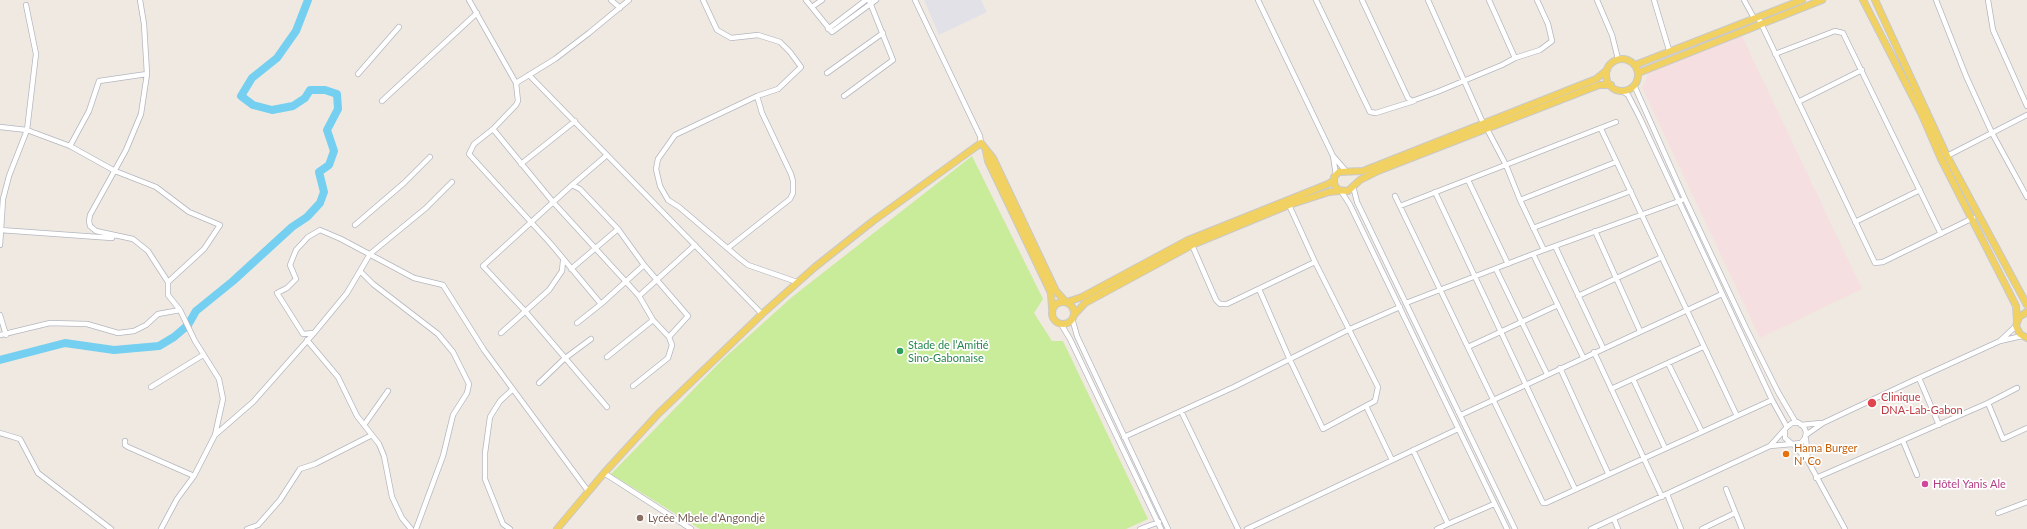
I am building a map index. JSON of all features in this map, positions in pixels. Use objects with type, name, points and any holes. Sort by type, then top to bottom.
[{"type":"main road","points":[[1635,65],[1669,50],[1802,0]]},
{"type":"main road","points":[[1638,73],[1822,0]]},
{"type":"main road","points":[[1863,0],[1922,115],[1941,159],[1973,218],[2016,306],[2017,324],[2024,337]]},
{"type":"main road","points":[[1874,0],[1947,156],[2027,306]]},
{"type":"main road","points":[[985,149],[988,161],[1051,293],[1052,318],[1061,324],[1068,323],[1085,304],[1192,245],[1289,205],[1329,192],[1348,191],[1353,186],[1378,172],[1596,79],[1607,70],[1610,64],[1618,59],[1627,60],[1635,65],[1638,73],[1634,85],[1629,89],[1622,91],[1611,85],[1607,79],[1607,70]]},
{"type":"main road","points":[[1052,308],[1058,302],[1066,302],[1082,297],[1188,240],[1328,184],[1335,177],[1347,172],[1363,171],[1599,85],[1611,85]]},
{"type":"main road","points":[[557,529],[604,473],[669,404],[797,282],[884,213],[981,143],[993,158],[1056,291],[1073,308],[1073,316]]},
{"type":"main road","points":[[1347,172],[1353,177],[1353,186]]},
{"type":"main road","points":[[1335,177],[1335,188],[1340,191]]},
{"type":"main road","points":[[2017,324],[2020,316],[2027,312]]},
{"type":"street","points":[[140,0],[144,24],[147,74],[141,114],[126,150],[90,215],[90,226],[103,234],[133,239],[148,251],[168,282],[168,295],[180,310],[203,355],[219,379],[222,395],[222,405],[215,435],[194,476],[177,499],[161,529]]},
{"type":"street","points":[[469,0],[478,13],[516,83],[518,101],[493,129],[474,144],[469,154],[531,222],[563,261],[602,304]]},
{"type":"street","points":[[611,0],[620,8]]},
{"type":"street","points":[[516,83],[560,55],[629,0]]},
{"type":"street","points":[[703,0],[717,30],[731,38],[758,35],[780,42],[790,52],[800,67],[778,89],[757,96],[675,135],[658,159],[656,169],[662,190],[668,200],[679,207],[748,265],[797,282]]},
{"type":"street","points":[[806,0],[828,29],[832,32],[870,2],[876,0]]},
{"type":"street","points":[[812,7],[822,0]]},
{"type":"street","points":[[828,29],[866,0]]},
{"type":"street","points":[[915,0],[980,136],[981,143]]},
{"type":"street","points":[[1258,0],[1334,156],[1347,172]]},
{"type":"street","points":[[1316,0],[1370,112],[1376,113],[1418,100],[1502,65],[1515,58],[1540,50],[1552,41],[1548,24],[1537,0]]},
{"type":"street","points":[[1362,0],[1408,98],[1418,100]]},
{"type":"street","points":[[1428,0],[1485,126],[1506,165],[1520,200],[1544,250]]},
{"type":"street","points":[[1489,0],[1515,58]]},
{"type":"street","points":[[1597,0],[1612,35],[1618,59]]},
{"type":"street","points":[[1654,0],[1669,50]]},
{"type":"street","points":[[1744,0],[1761,24],[1875,263],[1878,264],[1973,218]]},
{"type":"street","points":[[1936,0],[1966,76],[1992,133],[2027,197]]},
{"type":"street","points":[[1988,0],[1993,30],[2027,106]]},
{"type":"street","points":[[844,96],[893,60],[870,2]]},
{"type":"street","points":[[0,245],[3,199],[9,176],[27,130],[36,54],[26,6]]},
{"type":"street","points":[[382,101],[478,13]]},
{"type":"street","points":[[358,74],[399,27]]},
{"type":"street","points":[[1775,54],[1835,31],[1840,31],[1843,33],[1941,234]]},
{"type":"street","points":[[827,74],[883,33]]},
{"type":"street","points":[[1798,102],[1862,70]]},
{"type":"street","points":[[70,146],[89,110],[99,82],[147,74]]},
{"type":"street","points":[[529,75],[762,314]]},
{"type":"street","points":[[1634,85],[1685,199],[1778,392],[1800,424],[1806,430],[1808,461]]},
{"type":"street","points":[[1622,91],[1628,95],[1636,109],[1786,428],[1785,438],[1808,461],[1845,529]]},
{"type":"street","points":[[728,248],[790,199],[793,193],[793,181],[791,174],[762,113],[757,96]]},
{"type":"street","points":[[1947,156],[2027,115]]},
{"type":"street","points":[[521,164],[575,121]]},
{"type":"street","points":[[1400,206],[1616,122]]},
{"type":"street","points":[[0,127],[27,130],[70,146],[115,171],[156,187],[189,212],[220,225],[204,249],[168,282]]},
{"type":"street","points":[[493,129],[553,202],[639,296],[653,320],[669,338],[672,345],[668,358],[633,386]]},
{"type":"street","points":[[1601,129],[1737,416]]},
{"type":"street","points":[[607,155],[482,266],[525,312],[607,407]]},
{"type":"street","points":[[1334,156],[1335,177]]},
{"type":"street","points":[[355,225],[404,183],[430,157]]},
{"type":"street","points":[[1520,200],[1616,162]]},
{"type":"street","points":[[1468,180],[1508,264]]},
{"type":"street","points":[[215,435],[253,402],[314,333],[347,293],[370,254],[426,208],[452,182]]},
{"type":"street","points":[[572,185],[580,189],[618,229],[644,265],[688,316],[669,338]]},
{"type":"street","points":[[1353,186],[1357,202],[1515,529]]},
{"type":"street","points":[[1855,222],[1920,190]]},
{"type":"street","points":[[1340,191],[1350,205],[1506,529]]},
{"type":"street","points":[[1533,228],[1630,191]]},
{"type":"street","points":[[1435,192],[1575,489]]},
{"type":"street","points":[[1395,196],[1543,503],[1546,503],[1608,473],[1772,400]]},
{"type":"street","points":[[1406,303],[1441,291],[1533,254],[1685,199]]},
{"type":"street","points":[[1258,289],[1323,429],[1375,401],[1378,387],[1315,262],[1289,205]]},
{"type":"street","points":[[571,270],[618,229]]},
{"type":"street","points":[[0,230],[133,239]]},
{"type":"street","points":[[314,333],[303,334],[277,293],[287,288],[296,280],[290,265],[296,250],[308,237],[320,230],[370,254],[382,262],[414,278],[443,285],[484,350],[588,491]]},
{"type":"street","points":[[1595,231],[1640,331]]},
{"type":"street","points":[[639,296],[658,281],[695,245]]},
{"type":"street","points":[[1192,245],[1216,300],[1220,304],[1227,304],[1315,262]]},
{"type":"street","points":[[1555,246],[1603,348]]},
{"type":"street","points":[[1533,254],[1583,357]]},
{"type":"street","points":[[1578,296],[1662,257]]},
{"type":"street","points":[[501,333],[554,285],[562,271],[563,261]]},
{"type":"street","points":[[577,323],[602,304],[644,265]]},
{"type":"street","points":[[1496,269],[1546,374]]},
{"type":"street","points":[[360,271],[373,284],[445,342],[453,352],[469,384],[467,393],[453,415],[442,456],[416,529]]},
{"type":"street","points":[[1460,415],[1722,294]]},
{"type":"street","points":[[1468,347],[1558,306]]},
{"type":"street","points":[[1124,438],[1290,360],[1350,329],[1400,307]]},
{"type":"street","points":[[0,335],[6,335],[50,323],[87,324],[118,333],[134,331],[146,325],[158,314],[180,310]]},
{"type":"street","points":[[0,316],[6,335]]},
{"type":"street","points":[[1073,316],[1077,336],[1168,529]]},
{"type":"street","points":[[607,356],[653,320]]},
{"type":"street","points":[[1061,324],[1070,339],[1161,529]]},
{"type":"street","points":[[2000,341],[2017,324]]},
{"type":"street","points":[[1591,529],[1770,446],[1793,445],[1801,443],[1823,422],[2000,341],[2024,337]]},
{"type":"street","points":[[539,383],[564,359],[591,339]]},
{"type":"street","points":[[307,340],[338,377],[352,408],[383,451],[395,504],[402,518],[411,529]]},
{"type":"street","points":[[1611,389],[1703,347]]},
{"type":"street","points":[[1594,352],[1643,458],[1681,529]]},
{"type":"street","points":[[151,387],[203,355]]},
{"type":"street","points":[[1668,363],[1702,432]]},
{"type":"street","points":[[1560,368],[1608,473]]},
{"type":"street","points":[[1919,378],[1939,425]]},
{"type":"street","points":[[1633,379],[1665,448]]},
{"type":"street","points":[[1816,478],[1939,425],[2017,388]]},
{"type":"street","points":[[510,529],[503,524],[485,479],[485,453],[490,417],[500,402],[513,389]]},
{"type":"street","points":[[364,425],[388,391]]},
{"type":"street","points":[[1988,403],[2003,439],[2027,428]]},
{"type":"street","points":[[1366,406],[1392,460]]},
{"type":"street","points":[[1181,411],[1238,529]]},
{"type":"street","points":[[1770,446],[1792,423],[1800,424],[1823,422]]},
{"type":"street","points":[[1247,529],[1458,429]]},
{"type":"street","points":[[0,433],[20,438],[38,473],[111,529]]},
{"type":"street","points":[[247,529],[258,525],[280,500],[300,469],[315,464],[372,434]]},
{"type":"street","points":[[125,441],[125,445],[128,447],[194,476]]},
{"type":"street","points":[[1902,441],[1917,475]]},
{"type":"street","points":[[1413,450],[1448,524]]},
{"type":"street","points":[[604,473],[691,529]]},
{"type":"street","points":[[1726,488],[1742,529]]},
{"type":"street","points":[[1998,514],[2027,502]]},
{"type":"street","points":[[1437,529],[1494,504]]},
{"type":"street","points":[[1702,529],[1735,513]]},
{"type":"street","points":[[1614,519],[1618,529]]},
{"type":"street","points":[[1140,529],[1163,520]]},
{"type":"shaded area","points":[[924,0],[981,0],[987,12],[939,35]]},
{"type":"shaded area","points":[[1742,36],[1862,289],[1760,338],[1642,87],[1645,83],[1648,72]]},
{"type":"green space","name":"Stade de l’Amitié Sino-Gabonaise","points":[[972,156],[1043,299],[1034,313],[1052,341],[1063,341],[1148,519],[1126,529],[700,529],[611,474],[722,360],[792,297]]},
{"type":"waterway","points":[[0,360],[65,343],[114,350],[159,346],[174,337],[188,325],[196,311],[233,281],[292,227],[307,217],[320,203],[324,192],[319,172],[329,165],[334,151],[327,130],[338,109],[337,94],[325,90],[310,90],[305,98],[293,106],[272,110],[253,105],[241,96],[252,78],[277,58],[296,31],[308,0]]},
{"type":"place","name":"Stade de l’Amitié Sino-Gabonaise","points":[[900,351]]},
{"type":"place","name":"Clinique DNA-Lab-Gabon","points":[[1872,403]]},
{"type":"place","name":"Hama Burger N' Co","points":[[1786,454]]},
{"type":"place","name":"Hôtel Yanis Ale","points":[[1925,484]]},
{"type":"place","name":"Lycée Mbele d'Angondjé","points":[[640,518]]}]
